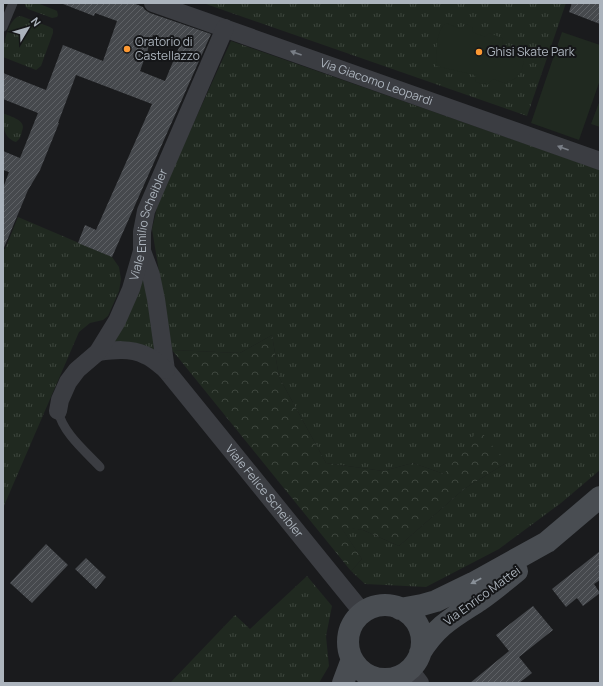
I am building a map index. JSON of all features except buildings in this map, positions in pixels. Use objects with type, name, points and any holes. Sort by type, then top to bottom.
[{"type":"street","name":"Via Giacomo Leopardi","points":[[153,3],[600,161]]},
{"type":"street","name":"Viale Emilio Scheibler","points":[[58,411],[60,400],[68,382],[77,370],[98,352],[116,321],[131,289],[142,250],[142,232],[146,211],[225,28]]},
{"type":"street","points":[[142,250],[151,275],[156,299],[166,370]]},
{"type":"street","name":"Viale Felice Scheibler","points":[[98,352],[117,350],[130,351],[146,355],[166,370],[363,613]]},
{"type":"street","name":"Via Enrico Mattei","points":[[400,609],[436,601],[480,580],[547,542],[600,497]]},
{"type":"street","name":"Via Enrico Mattei","points":[[416,668],[427,641],[445,623],[481,599],[524,566],[540,552],[547,542]]},
{"type":"street","points":[[391,606],[400,609],[409,615],[416,623],[421,637],[416,668],[384,681],[368,675],[358,668],[348,650],[349,633],[357,618],[371,608],[391,606]]},
{"type":"street","points":[[343,683],[352,659]]},
{"type":"lane","points":[[3,27],[13,3]]},
{"type":"lane","points":[[58,411],[60,419],[73,438],[100,467]]},
{"type":"green space","points":[[25,3],[37,3],[57,11],[58,15],[57,17],[52,18],[28,9],[25,6]]},
{"type":"green space","points":[[203,3],[566,3],[527,116]]},
{"type":"green space","points":[[21,16],[53,29],[53,33],[41,66],[36,70],[3,57],[8,30],[14,20]]},
{"type":"green space","name":"Ghisi Skate Park","points":[[446,23],[461,29],[466,24],[472,27],[473,32],[485,37],[489,33],[502,38],[503,44],[519,49],[523,54],[523,65],[518,76],[508,81],[507,84],[493,79],[487,85],[476,82],[475,75],[436,66],[438,37],[442,27]]},
{"type":"green space","points":[[562,32],[600,45],[600,80],[579,140],[531,123]]},
{"type":"green space","points":[[231,41],[600,170],[600,470],[561,503],[499,549],[426,587],[365,584],[351,571],[362,559],[340,526],[363,530],[399,546],[464,489],[506,463],[444,474],[413,463],[383,471],[326,463],[279,377],[272,335],[240,353],[172,350],[152,229],[159,199]]},
{"type":"green space","points":[[600,100],[600,127],[591,124]]},
{"type":"green space","points":[[3,113],[17,119],[22,124],[23,127],[21,136],[16,142],[6,134]]},
{"type":"green space","points":[[18,217],[112,257],[119,267],[121,279],[119,291],[108,316],[103,320],[90,323],[79,332],[3,508],[3,249],[5,249]]},
{"type":"green space","points":[[144,267],[160,356],[104,348]]},
{"type":"green space","points":[[272,335],[279,377],[326,463],[383,471],[413,463],[444,474],[479,429],[506,463],[464,489],[399,546],[363,530],[341,527],[362,559],[351,571],[172,350],[240,353]]},
{"type":"green space","points":[[307,576],[332,606],[326,636],[329,666],[319,683],[170,683],[235,615],[250,629]]},
{"type":"place","name":"Oratorio di Castellazzo","points":[[127,49]]},
{"type":"place","name":"Ghisi Skate Park","points":[[479,52]]}]
